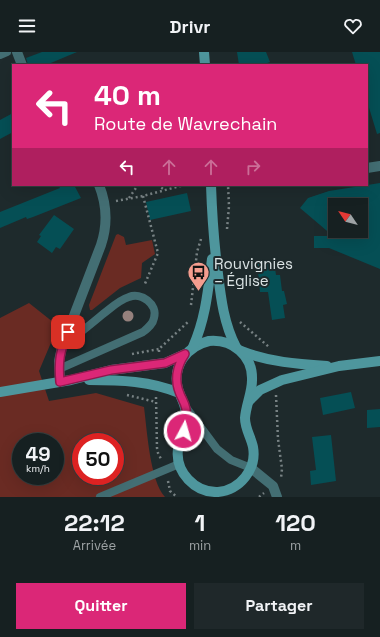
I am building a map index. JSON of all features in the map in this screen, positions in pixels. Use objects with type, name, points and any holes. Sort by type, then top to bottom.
[{"type":"main road","points":[[204,52],[205,64]]},
{"type":"main road","points":[[191,483],[201,489],[212,492],[229,489],[239,484],[247,476],[251,468],[254,454],[245,420],[252,384],[252,373],[249,363],[238,349],[225,322],[213,239],[211,186]]},
{"type":"main road","points":[[193,347],[203,321],[208,297],[213,239]]},
{"type":"main road","points":[[0,392],[71,380],[111,370],[171,361],[203,342],[214,341],[225,342],[259,358],[271,361],[339,366]]},
{"type":"main road","points":[[185,354],[177,374],[177,385],[185,406],[186,423],[178,447],[179,464],[200,497]]},
{"type":"main road","points":[[248,403],[260,390],[274,382],[339,366],[380,361]]},
{"type":"main road","points":[[71,380],[122,380],[156,386],[180,394]]},
{"type":"main road","points":[[233,497],[239,484]]},
{"type":"street","points":[[17,52],[22,64]]},
{"type":"street","points":[[368,168],[380,166]]},
{"type":"street","points":[[60,382],[59,361],[62,347],[104,236],[106,221],[105,203],[99,186]]},
{"type":"street","points":[[251,468],[272,486],[278,497]]},
{"type":"lane","points":[[0,56],[7,52]]},
{"type":"lane","points":[[59,369],[148,329],[154,319],[154,309],[149,301],[140,296],[131,296],[122,300],[62,347]]},
{"type":"lane","points":[[185,406],[217,449],[231,460],[251,468]]},
{"type":"lane","points":[[100,497],[179,464]]},
{"type":"path","points":[[129,198],[137,186]]},
{"type":"path","points":[[159,186],[165,190]]},
{"type":"path","points":[[105,203],[144,196],[180,186]]},
{"type":"path","points":[[140,296],[158,253],[144,196]]},
{"type":"path","points":[[191,312],[197,252],[202,232]]},
{"type":"path","points":[[157,364],[159,348],[190,320],[203,321]]},
{"type":"path","points":[[225,322],[238,321],[243,324],[269,347],[271,361]]},
{"type":"path","points":[[259,497],[280,479],[282,475],[278,439],[277,399],[274,382]]},
{"type":"path","points":[[156,386],[157,448],[166,469],[170,491],[177,497]]},
{"type":"shaded area","points":[[118,234],[124,237],[126,245],[152,240],[155,254],[142,263],[141,278],[120,288],[90,310],[89,305],[116,235]]},
{"type":"shaded area","points":[[29,303],[58,326],[39,371],[49,401],[96,393],[144,407],[153,468],[160,489],[165,497],[0,497],[0,318]]},
{"type":"building","points":[[42,52],[77,52],[48,64],[28,64],[26,58]]},
{"type":"building","points":[[237,52],[266,52],[270,62],[265,64],[239,64]]},
{"type":"building","points":[[352,52],[380,52],[380,133],[377,134],[368,104],[368,64],[356,64]]},
{"type":"building","points":[[12,114],[12,133],[0,139],[0,120]]},
{"type":"building","points":[[380,183],[380,269],[329,248],[314,248],[314,236],[328,236],[328,238],[368,238],[368,198],[328,198],[328,232],[300,208],[308,198],[329,191]]},
{"type":"building","points":[[59,186],[75,186],[81,198],[33,217],[27,219],[26,217],[0,228],[0,212],[60,188]]},
{"type":"building","points":[[187,193],[191,211],[150,220],[146,202]]},
{"type":"building","points":[[54,215],[74,229],[60,249],[56,247],[52,253],[37,242],[41,236],[39,235]]},
{"type":"building","points":[[269,260],[270,268],[275,268],[276,275],[280,275],[282,291],[284,291],[287,304],[283,305],[285,318],[272,320],[268,292],[260,292],[257,261]]},
{"type":"building","points":[[351,392],[355,408],[323,415],[320,398]]},
{"type":"building","points":[[380,409],[380,427],[367,428],[367,410]]},
{"type":"building","points":[[331,435],[336,481],[311,485],[310,471],[316,470],[312,437]]},
{"type":"place","name":"Rouvignies – Église","points":[[198,292]]},
{"type":"route","points":[[68,332],[62,347],[59,361],[60,382],[111,370],[165,363],[185,354],[178,369],[176,380],[178,391],[186,410],[186,423],[184,431]]}]
